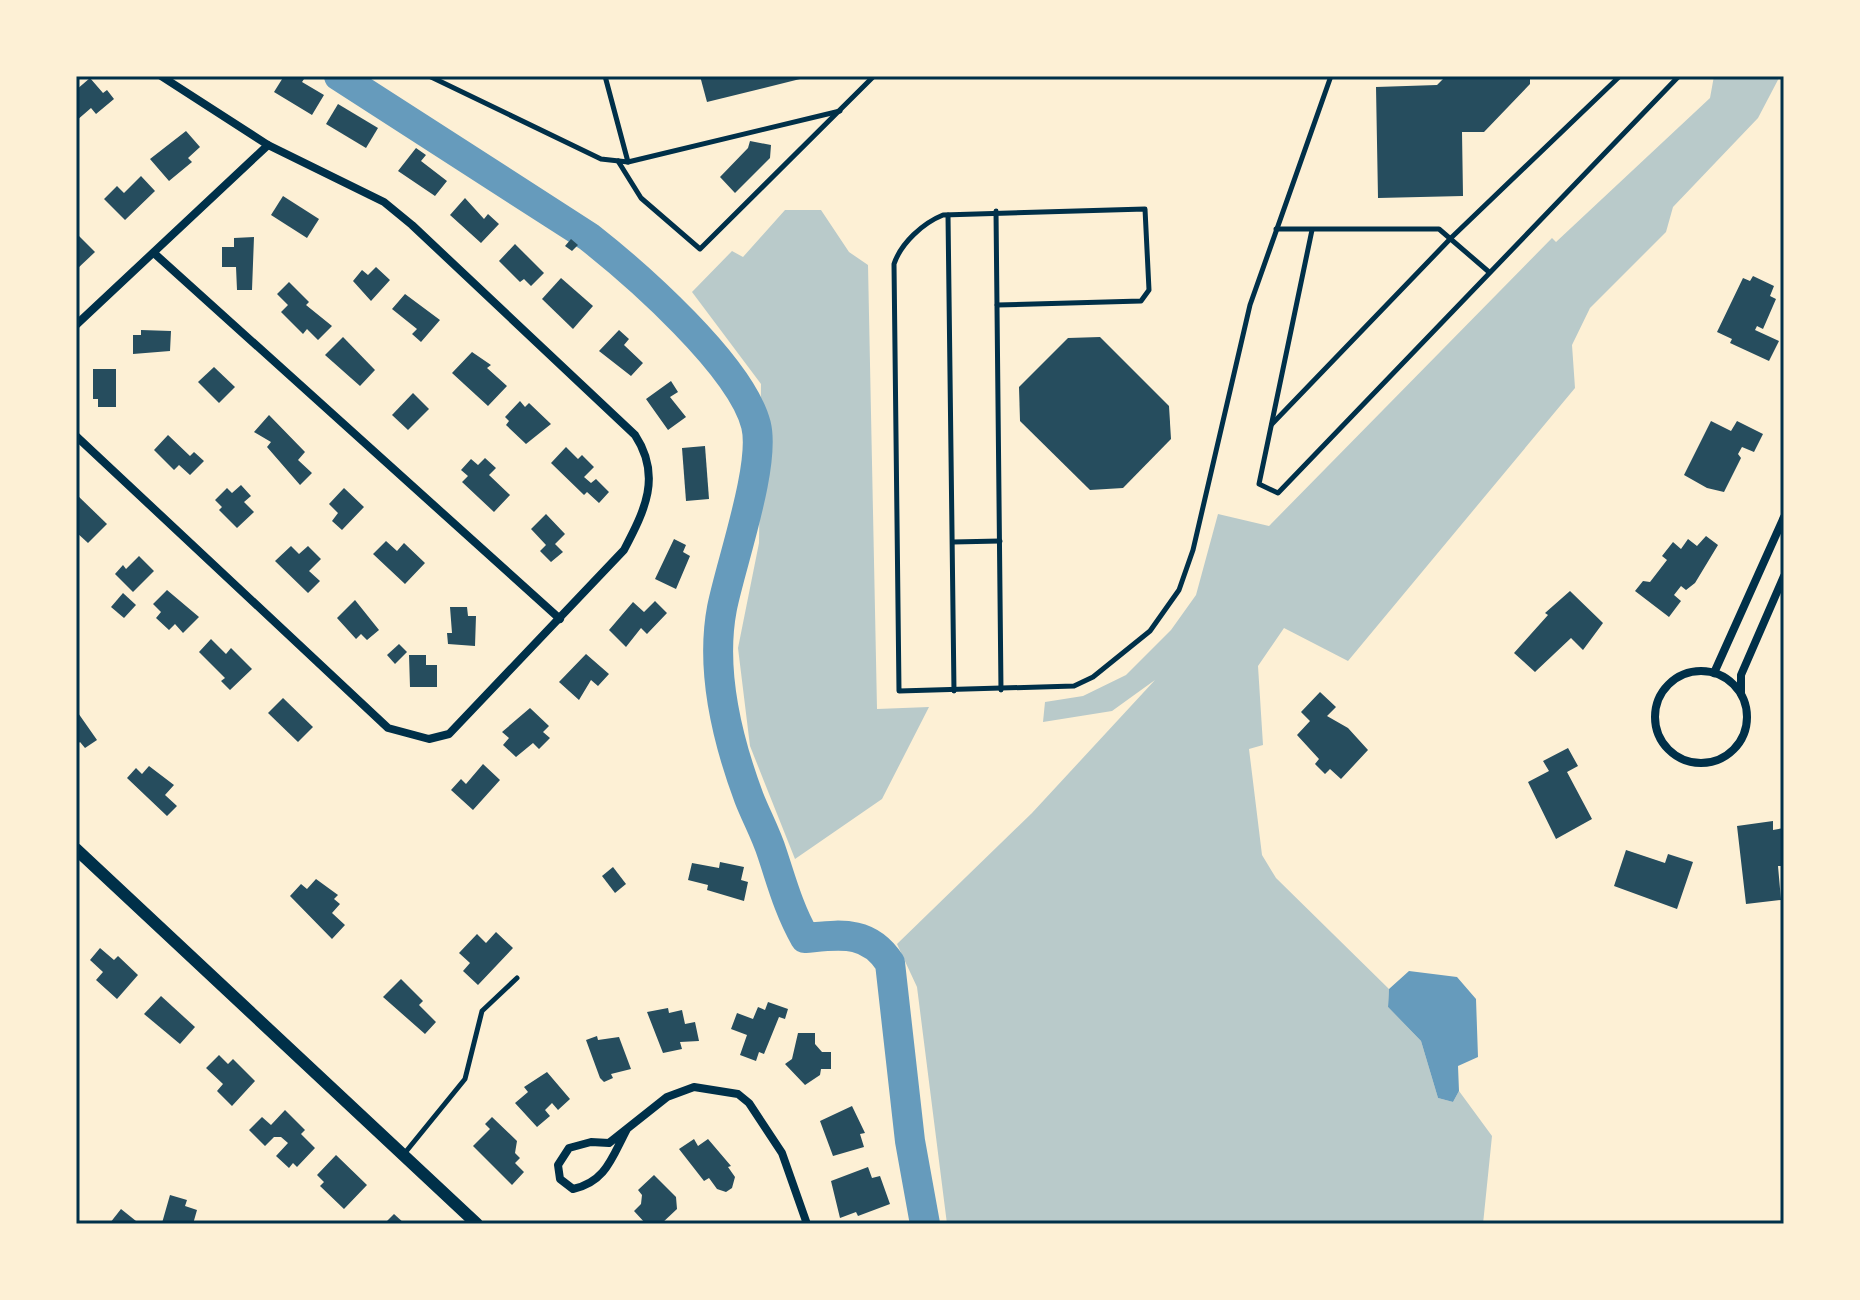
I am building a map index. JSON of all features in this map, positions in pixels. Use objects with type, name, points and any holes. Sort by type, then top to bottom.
[{"type":"street","points":[[76,436],[388,728],[429,739],[449,734],[624,550],[642,515],[651,483],[645,450],[600,398],[393,210],[268,145],[161,76]]},
{"type":"street","points":[[76,325],[268,145]]},
{"type":"street","points":[[155,254],[560,619]]},
{"type":"street","points":[[1714,673],[1784,517]]},
{"type":"street","points":[[1741,694],[1731,682],[1714,673],[1683,675],[1669,684],[1655,713],[1657,729],[1664,744],[1675,756],[1690,762],[1711,763],[1738,746],[1746,731],[1748,715],[1741,694],[1741,675],[1784,576]]},
{"type":"street","points":[[76,849],[477,1224]]},
{"type":"street","points":[[627,1129],[604,1172],[592,1185],[573,1189],[560,1179],[558,1165],[569,1148],[591,1142],[609,1143],[667,1097],[694,1087],[738,1094],[749,1103],[782,1153],[807,1224]]},
{"type":"lane","points":[[429,76],[601,159],[628,162],[840,111]]},
{"type":"lane","points":[[605,76],[628,162]]},
{"type":"lane","points":[[618,161],[641,198],[700,249],[874,76]]},
{"type":"lane","points":[[997,305],[1136,303],[1147,297],[1145,209],[996,211],[948,215],[930,220],[898,251],[894,264],[899,691],[1074,686],[1093,677],[1150,631],[1168,610],[1193,550],[1250,305],[1331,76]]},
{"type":"lane","points":[[1271,425],[1452,237],[1620,76]]},
{"type":"lane","points":[[1312,230],[1259,484],[1278,493],[1679,76]]},
{"type":"lane","points":[[996,211],[1001,690]]},
{"type":"lane","points":[[948,215],[954,691]]},
{"type":"lane","points":[[1276,229],[1439,229],[1452,237],[1489,272]]},
{"type":"lane","points":[[953,542],[1000,541]]},
{"type":"lane","points":[[404,1154],[465,1079],[482,1011],[517,978]]},
{"type":"shaded area","points":[[1714,76],[1780,76],[1758,118],[1673,207],[1666,232],[1590,308],[1572,345],[1575,388],[1348,661],[1284,628],[1258,666],[1263,745],[1249,749],[1262,855],[1276,878],[1389,989],[1388,1007],[1421,1041],[1438,1098],[1453,1102],[1459,1091],[1492,1136],[1483,1224],[947,1224],[917,987],[897,944],[1032,813],[1155,680],[1112,711],[1043,722],[1045,702],[1083,696],[1126,675],[1171,630],[1196,595],[1218,514],[1269,526],[1552,238],[1556,242],[1710,98]]},
{"type":"shaded area","points":[[785,210],[821,210],[849,252],[868,265],[877,709],[929,707],[882,799],[795,859],[750,746],[738,648],[759,543],[761,384],[692,292],[732,251],[743,257]]},
{"type":"water","points":[[1409,971],[1457,977],[1476,999],[1478,1057],[1458,1066],[1459,1091],[1453,1102],[1438,1098],[1421,1041],[1388,1007],[1389,989]]},
{"type":"building","points":[[284,76],[306,76],[302,82],[324,95],[312,115],[274,92]]},
{"type":"building","points":[[700,76],[808,76],[808,77],[707,102]]},
{"type":"building","points":[[1446,76],[1530,76],[1530,84],[1484,132],[1462,132],[1463,196],[1378,198],[1376,87],[1437,85]]},
{"type":"building","points":[[90,78],[103,93],[107,90],[114,99],[96,114],[91,108],[76,121],[76,90]]},
{"type":"building","points":[[338,104],[378,128],[366,148],[326,124]]},
{"type":"building","points":[[186,131],[200,147],[188,158],[192,162],[169,181],[150,159]]},
{"type":"building","points":[[750,141],[771,145],[770,158],[735,193],[720,177],[748,148]]},
{"type":"building","points":[[416,148],[426,155],[421,161],[447,181],[435,196],[398,171]]},
{"type":"building","points":[[141,176],[155,191],[125,220],[104,199],[117,186],[124,193]]},
{"type":"building","points":[[283,196],[319,219],[307,238],[271,215]]},
{"type":"building","points":[[465,198],[484,219],[488,214],[499,224],[481,243],[450,215]]},
{"type":"building","points":[[79,236],[95,252],[76,270],[76,239]]},
{"type":"building","points":[[254,237],[252,290],[237,290],[236,267],[222,267],[222,247],[234,247],[234,238]]},
{"type":"building","points":[[571,239],[578,245],[572,251],[565,246]]},
{"type":"building","points":[[515,244],[544,273],[531,286],[524,279],[520,282],[499,261]]},
{"type":"building","points":[[376,267],[390,280],[371,301],[353,281],[362,270],[368,275]]},
{"type":"building","points":[[1753,276],[1774,286],[1770,296],[1776,299],[1763,329],[1757,326],[1755,330],[1779,341],[1769,361],[1730,343],[1732,339],[1717,332],[1743,278],[1750,281]]},
{"type":"building","points":[[561,278],[593,306],[573,329],[542,299]]},
{"type":"building","points":[[289,282],[309,302],[306,305],[332,326],[318,340],[307,329],[303,334],[281,312],[288,305],[277,294]]},
{"type":"building","points":[[405,294],[440,320],[421,342],[412,334],[417,329],[392,309]]},
{"type":"building","points":[[141,330],[171,331],[170,351],[133,354],[133,335],[141,335]]},
{"type":"building","points":[[619,330],[629,339],[624,345],[643,363],[631,376],[599,351]]},
{"type":"building","points":[[343,337],[375,370],[360,386],[325,355]]},
{"type":"building","points":[[1100,337],[1169,406],[1171,439],[1123,488],[1090,490],[1020,421],[1019,387],[1068,338]]},
{"type":"building","points":[[472,352],[491,365],[487,368],[507,386],[488,406],[452,373]]},
{"type":"building","points":[[214,367],[235,387],[219,403],[198,382]]},
{"type":"building","points":[[93,369],[116,369],[116,407],[98,407],[98,399],[93,399]]},
{"type":"building","points":[[671,381],[678,392],[670,397],[686,417],[668,430],[646,399]]},
{"type":"building","points":[[413,393],[429,409],[408,430],[392,415]]},
{"type":"building","points":[[520,401],[525,407],[529,403],[551,424],[526,444],[506,425],[509,421],[505,417]]},
{"type":"building","points":[[269,415],[305,452],[298,460],[312,473],[300,485],[267,447],[271,442],[254,432]]},
{"type":"building","points":[[1711,421],[1731,431],[1737,421],[1763,434],[1754,452],[1742,447],[1738,454],[1741,458],[1724,492],[1707,488],[1684,475]]},
{"type":"building","points":[[168,435],[190,456],[194,452],[204,461],[190,475],[179,465],[174,470],[154,450]]},
{"type":"building","points":[[705,446],[709,499],[686,501],[682,448]]},
{"type":"building","points":[[566,447],[578,459],[582,455],[594,467],[584,477],[591,483],[596,479],[609,492],[599,503],[587,492],[584,495],[551,463]]},
{"type":"building","points":[[485,458],[496,468],[489,475],[510,495],[494,512],[462,482],[468,476],[461,470],[471,459],[478,465]]},
{"type":"building","points":[[241,485],[251,496],[244,502],[254,512],[237,528],[219,510],[222,507],[215,500],[227,488],[232,493]]},
{"type":"building","points":[[344,488],[364,507],[342,530],[332,521],[338,513],[329,504]]},
{"type":"building","points":[[76,494],[107,524],[88,543],[76,532]]},
{"type":"building","points":[[546,514],[565,534],[555,544],[563,552],[551,562],[540,551],[546,545],[531,529]]},
{"type":"building","points":[[1706,536],[1718,545],[1695,583],[1686,590],[1681,586],[1674,595],[1681,601],[1669,617],[1635,591],[1643,581],[1650,582],[1667,560],[1662,556],[1673,542],[1681,549],[1688,539],[1697,546]]},
{"type":"building","points":[[674,539],[686,545],[683,552],[690,556],[676,589],[655,579]]},
{"type":"building","points":[[386,541],[397,551],[404,543],[425,563],[405,584],[373,554]]},
{"type":"building","points":[[291,546],[299,554],[308,546],[321,559],[309,571],[320,581],[308,593],[275,561]]},
{"type":"building","points":[[139,556],[154,571],[133,592],[115,574],[123,565],[126,569]]},
{"type":"building","points":[[167,590],[199,617],[183,633],[175,624],[169,630],[156,618],[161,612],[153,604]]},
{"type":"building","points":[[1570,591],[1603,623],[1583,650],[1571,638],[1535,672],[1514,653],[1548,615],[1545,613]]},
{"type":"building","points":[[123,593],[136,605],[124,618],[111,607]]},
{"type":"building","points":[[355,600],[379,630],[367,640],[361,634],[356,639],[337,618]]},
{"type":"building","points":[[655,601],[667,613],[647,634],[641,628],[626,647],[609,630],[633,602],[644,612]]},
{"type":"building","points":[[450,607],[467,607],[468,616],[476,616],[475,646],[448,644],[447,633],[452,633]]},
{"type":"building","points":[[211,639],[226,654],[231,648],[252,669],[230,690],[221,681],[225,678],[199,652]]},
{"type":"building","points":[[399,644],[407,652],[395,664],[387,655]]},
{"type":"building","points":[[586,654],[609,674],[598,686],[591,680],[579,700],[559,682]]},
{"type":"building","points":[[409,655],[426,655],[426,665],[437,665],[437,687],[410,687]]},
{"type":"building","points":[[1320,692],[1336,707],[1327,716],[1348,728],[1368,750],[1341,779],[1330,769],[1325,774],[1315,764],[1319,759],[1297,735],[1310,721],[1301,712]]},
{"type":"building","points":[[283,698],[313,727],[298,742],[268,713]]},
{"type":"building","points":[[530,708],[549,726],[543,732],[550,738],[539,749],[533,743],[516,757],[503,745],[509,738],[502,732]]},
{"type":"building","points":[[76,710],[97,740],[85,748],[80,742],[76,745]]},
{"type":"building","points":[[1568,748],[1578,766],[1567,772],[1592,819],[1556,839],[1528,782],[1549,771],[1543,761]]},
{"type":"building","points":[[483,764],[500,780],[473,810],[451,790],[461,779],[466,784]]},
{"type":"building","points":[[149,766],[174,785],[165,795],[177,806],[167,816],[127,778],[136,768],[142,774]]},
{"type":"building","points":[[1773,821],[1773,830],[1784,828],[1784,866],[1778,866],[1781,900],[1746,904],[1737,826]]},
{"type":"building","points":[[1626,850],[1665,863],[1668,854],[1693,862],[1677,909],[1614,886]]},
{"type":"building","points":[[720,862],[744,867],[741,880],[748,882],[744,901],[707,890],[708,885],[688,880],[692,863],[719,868]]},
{"type":"building","points":[[613,867],[626,884],[615,893],[602,876]]},
{"type":"building","points":[[316,879],[338,895],[334,899],[340,904],[332,913],[345,925],[332,939],[290,896],[301,884],[307,889]]},
{"type":"building","points":[[496,932],[513,948],[478,985],[463,971],[470,963],[459,953],[477,934],[486,943]]},
{"type":"building","points":[[100,948],[114,960],[118,956],[138,975],[117,999],[96,980],[103,972],[90,960]]},
{"type":"building","points":[[401,979],[423,1001],[419,1005],[436,1022],[425,1034],[383,997]]},
{"type":"building","points":[[161,996],[195,1027],[180,1044],[144,1014]]},
{"type":"building","points":[[768,1002],[788,1009],[785,1019],[779,1017],[764,1054],[759,1052],[756,1061],[740,1055],[747,1035],[731,1029],[737,1013],[753,1019],[758,1007],[765,1010]]},
{"type":"building","points":[[668,1008],[669,1013],[682,1010],[685,1024],[695,1022],[699,1041],[680,1042],[682,1049],[663,1053],[647,1012]]},
{"type":"building","points":[[798,1033],[815,1033],[815,1044],[822,1052],[831,1052],[831,1069],[821,1069],[820,1075],[805,1085],[785,1064],[792,1059]]},
{"type":"building","points":[[597,1036],[598,1040],[619,1037],[631,1069],[611,1074],[613,1078],[604,1082],[586,1040]]},
{"type":"building","points":[[219,1055],[228,1064],[233,1059],[255,1081],[232,1106],[217,1091],[223,1084],[206,1068]]},
{"type":"building","points":[[547,1072],[570,1099],[558,1110],[552,1103],[545,1110],[550,1116],[537,1127],[515,1103],[528,1092],[524,1087]]},
{"type":"building","points":[[852,1106],[865,1133],[860,1134],[864,1147],[833,1156],[820,1121]]},
{"type":"building","points":[[285,1110],[305,1130],[301,1134],[315,1148],[297,1167],[293,1163],[289,1168],[276,1156],[288,1143],[281,1137],[274,1137],[265,1146],[249,1130],[262,1117],[271,1125]]},
{"type":"building","points":[[492,1117],[517,1141],[515,1153],[520,1158],[515,1163],[524,1172],[512,1185],[473,1146],[490,1129],[485,1124]]},
{"type":"building","points":[[694,1139],[698,1146],[708,1139],[731,1166],[728,1167],[735,1177],[732,1188],[726,1192],[717,1189],[709,1178],[704,1181],[679,1149]]},
{"type":"building","points":[[336,1155],[367,1185],[344,1209],[320,1186],[324,1182],[317,1175]]},
{"type":"building","points":[[868,1167],[872,1178],[880,1176],[890,1204],[858,1216],[856,1212],[840,1218],[831,1181]]},
{"type":"building","points":[[654,1175],[676,1197],[677,1209],[661,1224],[646,1224],[634,1211],[641,1204],[642,1195],[638,1190]]},
{"type":"building","points":[[170,1195],[187,1200],[185,1206],[197,1210],[193,1224],[162,1223]]},
{"type":"building","points":[[121,1209],[136,1221],[134,1224],[110,1223]]},
{"type":"building","points":[[394,1214],[405,1224],[384,1224]]},
{"type":"waterway","points":[[339,76],[589,237],[659,297],[709,349],[746,402],[756,425],[756,464],[719,632],[719,680],[728,729],[749,798],[770,846],[790,907],[805,938],[841,936],[862,939],[872,944],[890,963],[910,1141],[925,1224]]}]
